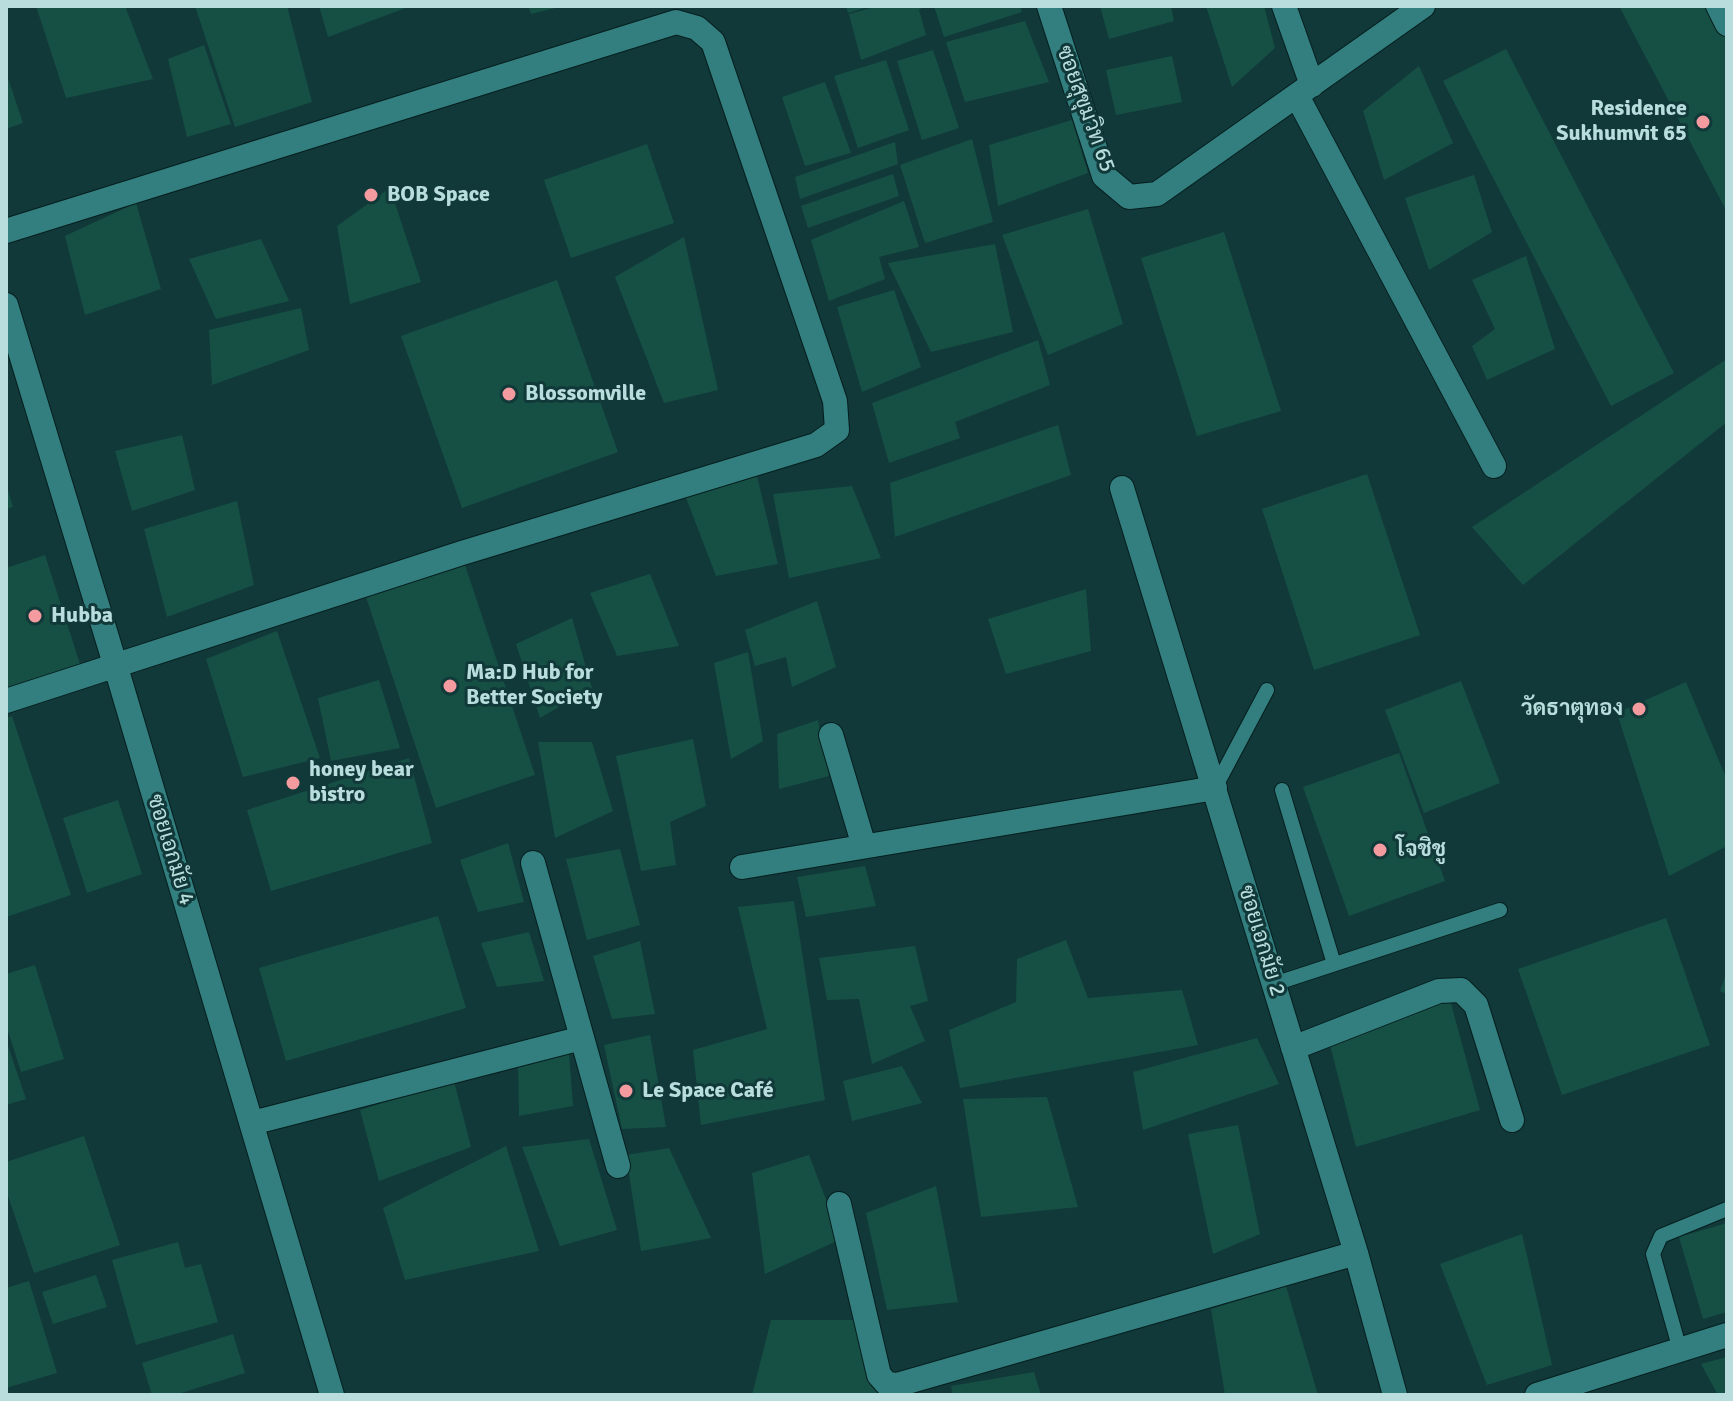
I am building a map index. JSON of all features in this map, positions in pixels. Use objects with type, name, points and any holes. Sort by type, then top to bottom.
[{"type":"street","name":"ซอยสุขุมวิท 65","points":[[1049,6],[1104,176],[1129,197],[1157,194],[1423,6]]},
{"type":"street","points":[[1284,6],[1305,90],[1494,466]]},
{"type":"street","points":[[1718,6],[1727,24]]},
{"type":"street","points":[[6,231],[676,22],[697,28],[713,42],[835,401],[837,430],[816,445],[462,553],[6,701]]},
{"type":"street","name":"ซอยเอกมัย 4","points":[[6,305],[332,1395]]},
{"type":"street","name":"ซอยเอกมัย 2","points":[[1122,488],[1356,1253],[1395,1395]]},
{"type":"street","points":[[831,735],[864,846]]},
{"type":"street","points":[[742,867],[1215,788]]},
{"type":"street","points":[[533,863],[618,1166]]},
{"type":"street","points":[[1293,1048],[1439,991],[1461,990],[1476,1005],[1512,1120]]},
{"type":"street","points":[[252,1123],[582,1038]]},
{"type":"street","points":[[839,1204],[879,1375],[887,1384],[913,1389],[1356,1253]]},
{"type":"street","points":[[1537,1395],[1727,1335]]},
{"type":"lane","points":[[1215,788],[1267,690]]},
{"type":"lane","points":[[1282,790],[1334,964]]},
{"type":"lane","points":[[1274,984],[1500,910]]},
{"type":"lane","points":[[1680,1350],[1653,1254],[1661,1236],[1727,1209]]},
{"type":"building","points":[[36,6],[125,6],[153,79],[66,98]]},
{"type":"building","points":[[195,6],[287,6],[312,102],[235,127]]},
{"type":"building","points":[[319,6],[411,6],[328,37]]},
{"type":"building","points":[[528,6],[559,6],[559,7],[531,14]]},
{"type":"building","points":[[846,6],[868,6],[868,7],[848,13]]},
{"type":"building","points":[[878,6],[921,6],[919,10],[926,35],[861,60],[849,14]]},
{"type":"building","points":[[934,6],[1020,6],[1022,12],[944,37]]},
{"type":"building","points":[[1100,6],[1171,6],[1174,21],[1109,39]]},
{"type":"building","points":[[1206,6],[1264,6],[1275,48],[1232,87]]},
{"type":"building","name":"Residence Sukhumvit 65","points":[[1619,6],[1713,6],[1727,33],[1727,212]]},
{"type":"building","points":[[1025,21],[1049,82],[965,102],[946,42]]},
{"type":"building","points":[[204,45],[231,124],[187,137],[168,59]]},
{"type":"building","points":[[1506,49],[1674,373],[1611,406],[1443,81]]},
{"type":"building","points":[[933,50],[959,128],[922,140],[897,61]]},
{"type":"building","points":[[1172,56],[1182,102],[1116,115],[1106,70]]},
{"type":"building","points":[[886,60],[909,130],[858,148],[834,76]]},
{"type":"building","points":[[1419,66],[1453,143],[1384,180],[1363,111]]},
{"type":"building","points":[[6,72],[23,123],[6,129]]},
{"type":"building","points":[[825,82],[851,153],[805,166],[782,97]]},
{"type":"building","points":[[1072,120],[1088,173],[998,206],[989,145]]},
{"type":"building","points":[[972,139],[993,222],[925,243],[900,165]]},
{"type":"building","points":[[895,142],[898,164],[800,199],[795,177]]},
{"type":"building","points":[[647,144],[674,223],[571,258],[544,180]]},
{"type":"building","points":[[893,174],[899,196],[808,228],[801,206]]},
{"type":"building","points":[[1474,175],[1492,232],[1429,270],[1405,198]]},
{"type":"building","points":[[390,188],[421,282],[350,304],[337,226]]},
{"type":"building","points":[[904,201],[919,247],[879,257],[885,279],[829,301],[811,240]]},
{"type":"building","points":[[136,203],[161,289],[85,315],[65,236]]},
{"type":"building","points":[[1088,209],[1123,324],[1048,355],[1002,235]]},
{"type":"building","points":[[1224,232],[1281,411],[1197,436],[1141,258]]},
{"type":"building","points":[[684,237],[718,390],[664,403],[615,277]]},
{"type":"building","points":[[261,239],[289,301],[216,319],[189,259]]},
{"type":"building","points":[[995,244],[1013,332],[931,352],[888,263]]},
{"type":"building","points":[[1526,256],[1555,349],[1487,380],[1472,346],[1495,329],[1472,280]]},
{"type":"building","name":"Blossomville","points":[[557,280],[618,452],[462,508],[401,336]]},
{"type":"building","points":[[894,290],[921,367],[862,392],[837,307]]},
{"type":"building","points":[[301,308],[309,350],[212,385],[209,330]]},
{"type":"building","points":[[1038,340],[1050,385],[955,422],[960,438],[889,463],[872,403]]},
{"type":"building","points":[[1727,359],[1727,422],[1523,585],[1472,527]]},
{"type":"building","points":[[1058,425],[1071,475],[895,537],[890,483]]},
{"type":"building","points":[[182,435],[195,490],[132,511],[115,451]]},
{"type":"building","points":[[1367,474],[1420,635],[1314,670],[1262,509]]},
{"type":"building","points":[[757,476],[778,564],[716,576],[685,495]]},
{"type":"building","points":[[852,486],[881,558],[789,578],[773,494]]},
{"type":"building","points":[[6,488],[13,507],[6,509]]},
{"type":"building","points":[[237,501],[254,585],[167,617],[144,529]]},
{"type":"building","name":"Hubba","points":[[45,555],[80,664],[6,688],[6,568]]},
{"type":"building","name":"Ma:D Hub for Better Society","points":[[465,565],[535,775],[436,808],[366,597]]},
{"type":"building","points":[[650,574],[679,646],[617,656],[590,593]]},
{"type":"building","points":[[1086,589],[1091,651],[1006,674],[988,619]]},
{"type":"building","points":[[817,601],[836,667],[792,687],[786,657],[755,666],[745,630]]},
{"type":"building","points":[[572,618],[592,688],[540,718],[516,644]]},
{"type":"building","points":[[277,631],[320,758],[243,777],[206,659]]},
{"type":"building","points":[[748,652],[763,741],[731,759],[714,663]]},
{"type":"building","points":[[379,680],[400,748],[331,761],[318,698]]},
{"type":"building","points":[[1461,681],[1500,783],[1424,813],[1385,710]]},
{"type":"building","points":[[1686,682],[1727,780],[1727,846],[1669,876],[1617,713]]},
{"type":"building","points":[[12,716],[71,895],[6,917],[6,718]]},
{"type":"building","points":[[818,720],[829,776],[779,789],[777,734]]},
{"type":"building","points":[[693,739],[706,806],[670,822],[676,865],[641,871],[616,756]]},
{"type":"building","points":[[538,742],[592,742],[613,811],[555,838]]},
{"type":"building","points":[[1399,753],[1445,881],[1349,916],[1303,787]]},
{"type":"building","points":[[409,758],[432,843],[271,891],[247,810]]},
{"type":"building","points":[[118,800],[142,874],[87,893],[63,818]]},
{"type":"building","points":[[508,843],[524,902],[478,912],[460,860]]},
{"type":"building","points":[[620,849],[640,925],[587,940],[566,859]]},
{"type":"building","points":[[865,866],[876,906],[806,917],[797,877]]},
{"type":"building","points":[[794,901],[825,1100],[701,1125],[693,1050],[767,1029],[738,907]]},
{"type":"building","points":[[438,916],[466,1008],[286,1061],[259,968]]},
{"type":"building","points":[[1666,918],[1710,1045],[1562,1095],[1518,969]]},
{"type":"building","points":[[529,932],[544,981],[497,987],[481,943]]},
{"type":"building","points":[[1066,940],[1088,998],[1182,990],[1198,1045],[960,1088],[949,1030],[1016,1002],[1017,959]]},
{"type":"building","points":[[640,941],[655,1014],[612,1019],[593,956]]},
{"type":"building","points":[[915,946],[928,1001],[910,1006],[925,1041],[872,1064],[859,999],[827,1000],[819,958]]},
{"type":"building","points":[[35,965],[64,1059],[21,1072],[6,1025],[6,974]]},
{"type":"building","points":[[1727,971],[1727,994],[1720,991]]},
{"type":"building","points":[[1450,1000],[1480,1110],[1356,1147],[1330,1045]]},
{"type":"building","points":[[650,1035],[666,1127],[622,1129],[604,1045]]},
{"type":"building","points":[[1257,1038],[1279,1084],[1143,1130],[1133,1072]]},
{"type":"building","points":[[6,1040],[26,1099],[6,1105]]},
{"type":"building","points":[[569,1053],[573,1106],[519,1116],[518,1063]]},
{"type":"building","points":[[902,1066],[922,1103],[852,1121],[843,1081]]},
{"type":"building","points":[[454,1081],[471,1147],[379,1181],[360,1110]]},
{"type":"building","points":[[1047,1097],[1078,1207],[981,1217],[963,1099]]},
{"type":"building","points":[[1238,1125],[1260,1234],[1213,1254],[1188,1134]]},
{"type":"building","points":[[84,1136],[120,1245],[34,1273],[6,1190],[6,1162]]},
{"type":"building","points":[[589,1139],[617,1230],[560,1246],[522,1147]]},
{"type":"building","points":[[506,1146],[539,1251],[405,1280],[383,1208]]},
{"type":"building","points":[[669,1148],[711,1238],[641,1251],[626,1155]]},
{"type":"building","points":[[809,1155],[841,1239],[765,1274],[752,1173]]},
{"type":"building","points":[[936,1186],[958,1302],[887,1310],[866,1213]]},
{"type":"building","points":[[1727,1223],[1727,1312],[1703,1319],[1679,1237]]},
{"type":"building","points":[[1522,1234],[1552,1365],[1487,1385],[1440,1264]]},
{"type":"building","points":[[178,1242],[185,1268],[201,1264],[218,1322],[136,1345],[112,1260]]},
{"type":"building","points":[[96,1275],[107,1307],[53,1324],[42,1292]]},
{"type":"building","points":[[29,1281],[57,1373],[6,1388],[6,1288]]},
{"type":"building","points":[[1286,1286],[1318,1395],[1225,1395],[1211,1309]]},
{"type":"building","points":[[771,1320],[854,1320],[885,1395],[752,1395]]},
{"type":"building","points":[[233,1334],[245,1373],[175,1395],[152,1395],[142,1363]]},
{"type":"building","points":[[1727,1357],[1727,1395],[1718,1395],[1701,1364]]},
{"type":"building","points":[[1034,1372],[1041,1395],[953,1395],[951,1386]]},
{"type":"place","name":"Residence Sukhumvit 65","points":[[1703,122]]},
{"type":"place","name":"BOB Space","points":[[371,195]]},
{"type":"place","name":"Blossomville","points":[[509,394]]},
{"type":"place","name":"Hubba","points":[[35,616]]},
{"type":"place","name":"Ma:D Hub for Better Society","points":[[450,686]]},
{"type":"place","name":"วัดธาตุทอง","points":[[1639,709]]},
{"type":"place","name":"honey bear bistro","points":[[293,783]]},
{"type":"place","name":"โจชิชู","points":[[1380,850]]},
{"type":"place","name":"Le Space Café","points":[[626,1091]]}]
